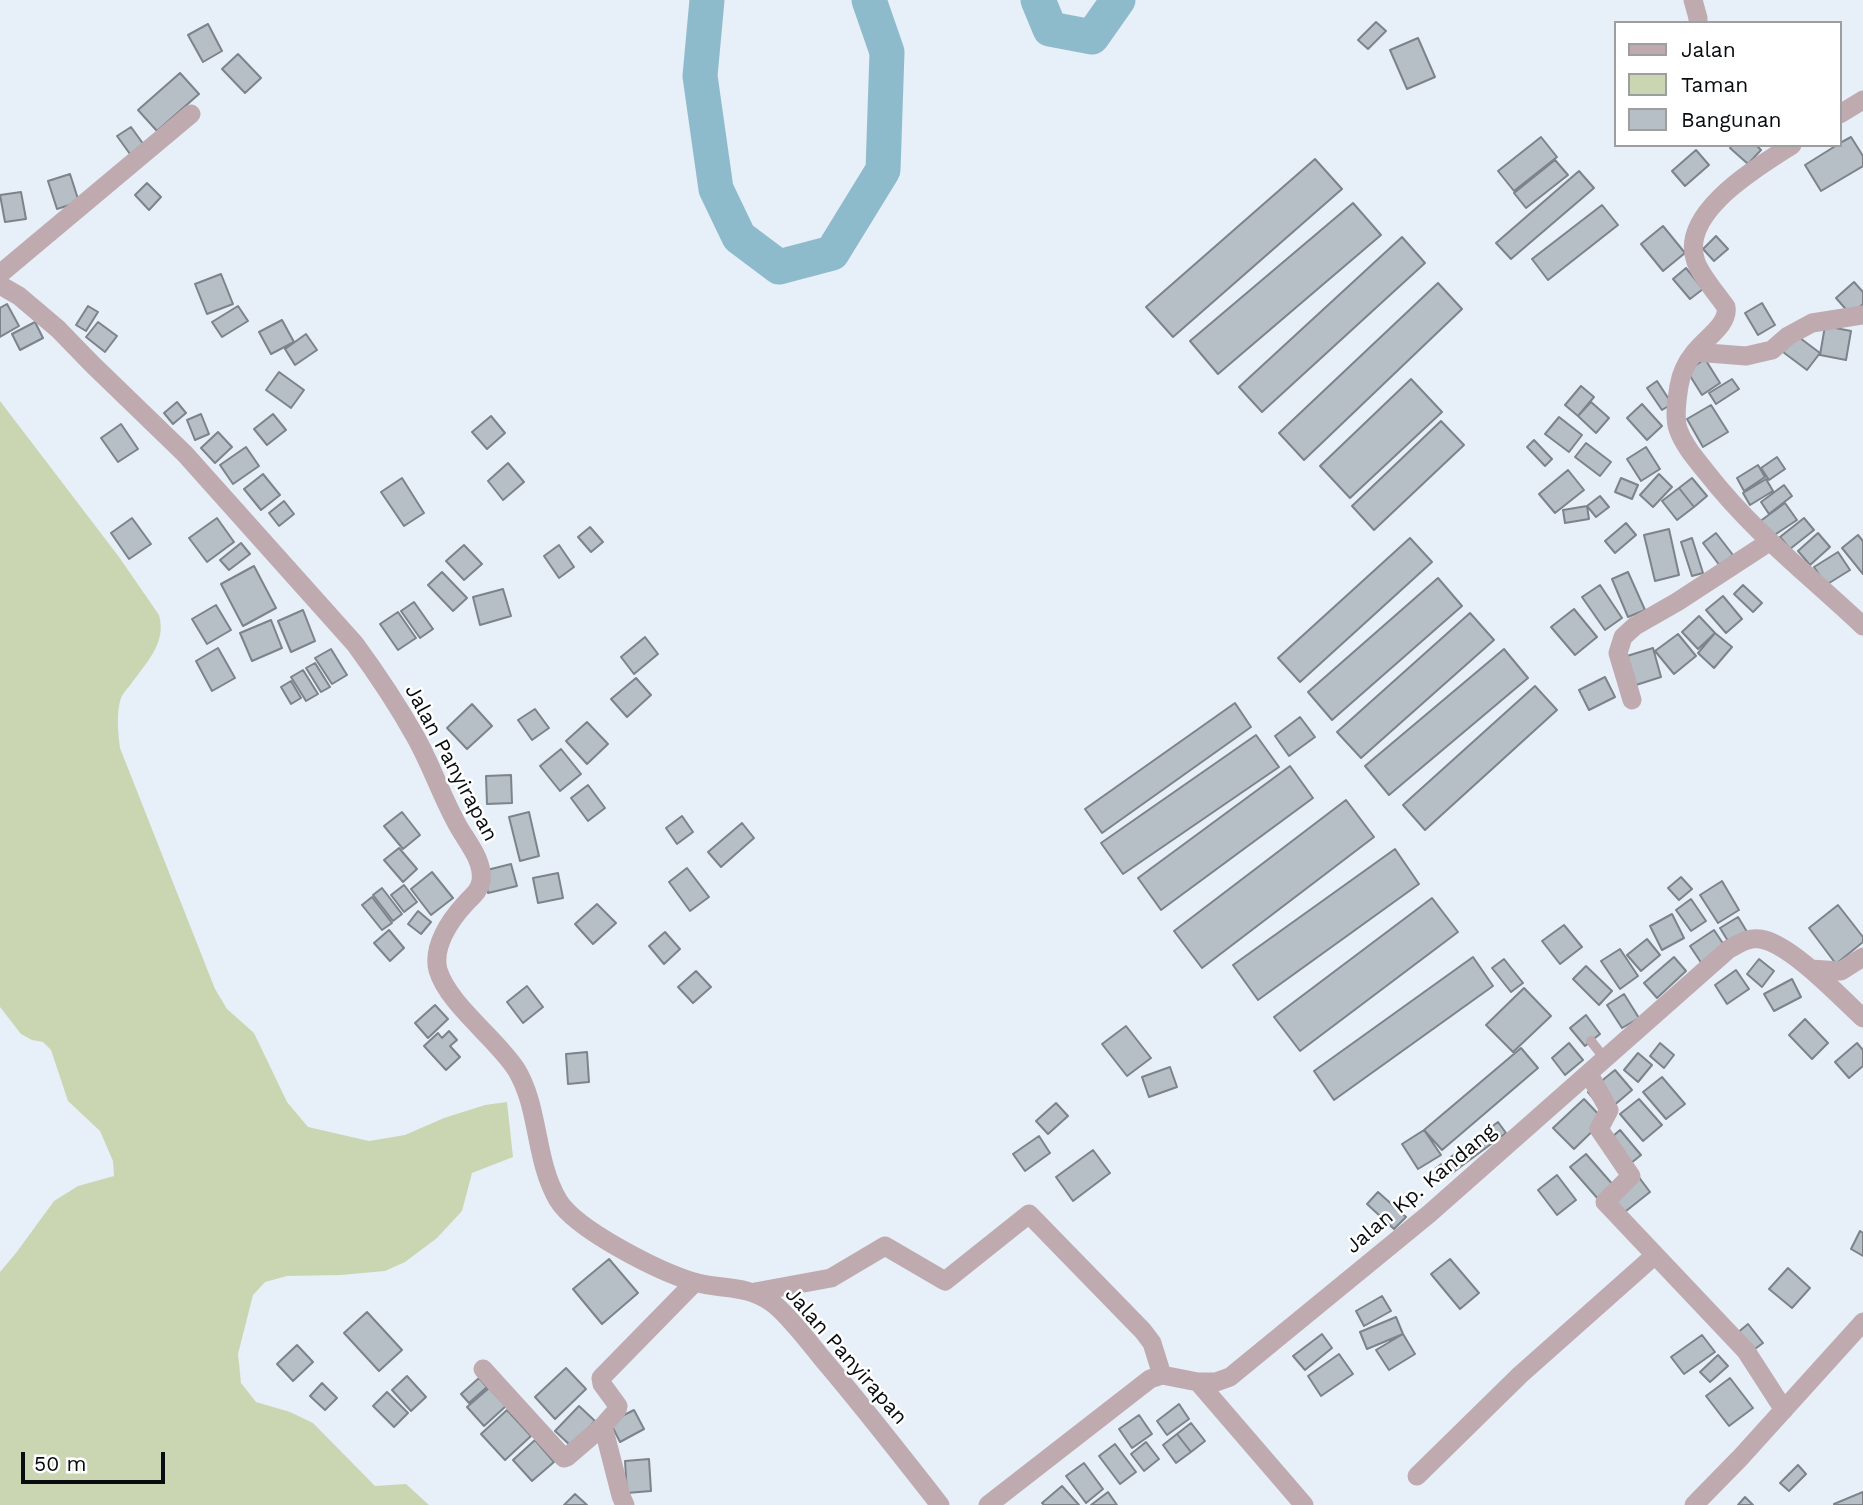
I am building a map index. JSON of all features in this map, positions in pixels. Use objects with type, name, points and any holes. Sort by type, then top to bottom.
[{"type":"street","points":[[1693,0],[1698,21]]},
{"type":"street","points":[[1842,113],[1863,100]]},
{"type":"street","points":[[0,274],[191,114]]},
{"type":"street","points":[[1782,148],[1729,188],[1701,221],[1693,250],[1696,265],[1727,307],[1727,313],[1723,322],[1684,367],[1679,386],[1677,426],[1683,440],[1718,487],[1769,542],[1863,626]]},
{"type":"street","name":"Jalan Panyirapan","points":[[0,285],[19,296],[58,329],[185,454],[313,596],[376,672],[415,737],[479,864],[481,879],[477,892],[463,905],[443,935],[436,958],[439,972],[448,992],[516,1069],[525,1088],[533,1117],[541,1161],[559,1201],[586,1228],[640,1259],[695,1282],[755,1292],[774,1304],[864,1408],[940,1505]]},
{"type":"street","points":[[1695,352],[1746,356],[1772,350],[1788,336],[1812,323],[1863,315]]},
{"type":"street","points":[[1632,700],[1618,653],[1623,638],[1635,626],[1769,542]]},
{"type":"street","name":"Jalan Kp. Kandang","points":[[1162,1375],[1198,1382],[1216,1382],[1230,1377],[1429,1214],[1729,949],[1746,940],[1759,939],[1776,944],[1795,956],[1863,1018]]},
{"type":"street","points":[[1810,969],[1841,971],[1863,957]]},
{"type":"street","points":[[1589,1074],[1609,1110],[1599,1129],[1631,1176],[1605,1202],[1746,1351],[1784,1410]]},
{"type":"street","points":[[755,1292],[831,1278],[885,1246],[944,1280],[1029,1213],[1143,1331],[1152,1343],[1162,1375],[1150,1379],[988,1505]]},
{"type":"street","points":[[1418,1476],[1520,1375],[1654,1256]]},
{"type":"street","points":[[483,1369],[564,1458],[567,1457],[617,1410],[618,1406],[602,1384],[601,1378],[695,1282]]},
{"type":"street","points":[[1694,1505],[1863,1322]]},
{"type":"street","points":[[1198,1382],[1304,1505]]},
{"type":"street","points":[[603,1426],[625,1505]]},
{"type":"lane","points":[[1591,1041],[1605,1059]]},
{"type":"green space","points":[[0,401],[119,557],[159,615],[161,625],[158,644],[124,692],[119,704],[120,748],[215,989],[227,1009],[254,1033],[287,1102],[308,1127],[369,1141],[405,1135],[444,1118],[485,1105],[507,1102],[513,1157],[472,1173],[462,1211],[437,1238],[405,1262],[385,1271],[287,1276],[265,1282],[253,1295],[238,1354],[241,1383],[256,1402],[290,1412],[313,1423],[375,1486],[406,1484],[429,1505],[0,1505],[0,1272],[54,1201],[78,1186],[114,1176],[113,1161],[100,1131],[68,1101],[51,1050],[43,1042],[21,1034],[0,1007]]},
{"type":"building","points":[[1376,22],[1386,31],[1368,49],[1358,40]]},
{"type":"building","points":[[208,24],[222,51],[203,62],[188,35]]},
{"type":"building","points":[[1418,38],[1435,77],[1407,89],[1390,50]]},
{"type":"building","points":[[238,54],[261,78],[245,93],[222,69]]},
{"type":"building","points":[[180,73],[199,94],[157,131],[138,110]]},
{"type":"building","points":[[131,127],[144,145],[130,154],[117,136]]},
{"type":"building","points":[[1541,137],[1557,157],[1514,191],[1498,171]]},
{"type":"building","points":[[1851,137],[1863,156],[1863,166],[1821,191],[1805,165],[1834,147],[1842,147],[1842,142]]},
{"type":"building","points":[[1758,147],[1761,150],[1748,164],[1730,148]]},
{"type":"building","points":[[1696,150],[1709,165],[1685,186],[1672,171]]},
{"type":"building","points":[[1315,159],[1342,189],[1173,337],[1146,307]]},
{"type":"building","points":[[1555,160],[1568,175],[1526,208],[1514,193]]},
{"type":"building","points":[[1579,171],[1594,188],[1511,259],[1496,243]]},
{"type":"building","points":[[70,174],[79,202],[57,209],[48,181]]},
{"type":"building","points":[[147,183],[161,197],[149,210],[135,195]]},
{"type":"building","points":[[21,192],[26,219],[5,222],[0,195]]},
{"type":"building","points":[[1353,203],[1381,235],[1218,374],[1190,341]]},
{"type":"building","points":[[1602,205],[1618,225],[1548,280],[1532,259]]},
{"type":"building","points":[[1663,226],[1685,253],[1663,271],[1641,244]]},
{"type":"building","points":[[1716,236],[1728,249],[1714,261],[1703,249]]},
{"type":"building","points":[[1402,237],[1425,263],[1262,412],[1239,387]]},
{"type":"building","points":[[1686,268],[1703,289],[1690,299],[1673,279]]},
{"type":"building","points":[[221,274],[233,304],[207,314],[195,284]]},
{"type":"building","points":[[1854,282],[1863,292],[1863,304],[1851,315],[1836,298]]},
{"type":"building","points":[[1438,283],[1462,309],[1304,460],[1279,433]]},
{"type":"building","points":[[1762,303],[1775,325],[1758,335],[1745,313]]},
{"type":"building","points":[[7,304],[19,326],[0,337],[0,308]]},
{"type":"building","points":[[88,306],[98,312],[86,331],[76,325]]},
{"type":"building","points":[[238,306],[248,321],[222,337],[212,322]]},
{"type":"building","points":[[282,320],[294,342],[271,354],[259,332]]},
{"type":"building","points":[[35,322],[43,338],[20,350],[12,334]]},
{"type":"building","points":[[98,322],[117,336],[105,352],[86,337]]},
{"type":"building","points":[[1825,326],[1851,331],[1846,360],[1820,355]]},
{"type":"building","points":[[306,334],[317,350],[295,365],[285,349]]},
{"type":"building","points":[[1796,335],[1820,353],[1807,370],[1783,352]]},
{"type":"building","points":[[1705,359],[1720,383],[1702,395],[1687,371]]},
{"type":"building","points":[[279,372],[304,390],[291,408],[266,390]]},
{"type":"building","points":[[1411,379],[1442,412],[1350,498],[1320,466]]},
{"type":"building","points":[[1732,379],[1739,389],[1716,404],[1709,393]]},
{"type":"building","points":[[1657,381],[1672,404],[1662,410],[1647,388]]},
{"type":"building","points":[[1581,386],[1594,397],[1578,416],[1565,405]]},
{"type":"building","points":[[177,402],[186,413],[173,424],[164,413]]},
{"type":"building","points":[[1591,402],[1609,418],[1596,433],[1578,416]]},
{"type":"building","points":[[1642,404],[1662,426],[1647,440],[1627,418]]},
{"type":"building","points":[[1711,405],[1728,432],[1703,447],[1687,419]]},
{"type":"building","points":[[201,414],[209,434],[195,440],[187,420]]},
{"type":"building","points":[[273,414],[286,430],[267,445],[254,429]]},
{"type":"building","points":[[491,416],[505,433],[487,449],[472,432]]},
{"type":"building","points":[[1559,417],[1582,435],[1569,452],[1545,434]]},
{"type":"building","points":[[1441,421],[1464,445],[1374,530],[1352,506]]},
{"type":"building","points":[[121,424],[138,449],[118,462],[101,438]]},
{"type":"building","points":[[218,432],[232,447],[215,463],[201,448]]},
{"type":"building","points":[[1534,440],[1552,459],[1545,466],[1527,447]]},
{"type":"building","points":[[1586,443],[1611,462],[1600,476],[1575,457]]},
{"type":"building","points":[[246,447],[259,466],[233,484],[220,465]]},
{"type":"building","points":[[1646,447],[1660,469],[1641,481],[1627,459]]},
{"type":"building","points":[[1777,457],[1785,469],[1769,480],[1761,468]]},
{"type":"building","points":[[508,463],[524,482],[503,500],[488,481]]},
{"type":"building","points":[[1758,465],[1765,477],[1744,491],[1737,478]]},
{"type":"building","points":[[1568,470],[1584,490],[1555,513],[1539,494]]},
{"type":"building","points":[[263,474],[280,495],[261,510],[244,489]]},
{"type":"building","points":[[1659,474],[1672,487],[1653,507],[1640,495]]},
{"type":"building","points":[[402,478],[424,513],[404,526],[381,492]]},
{"type":"building","points":[[1621,478],[1638,485],[1632,499],[1615,492]]},
{"type":"building","points":[[1692,478],[1707,496],[1694,507],[1679,488]]},
{"type":"building","points":[[1766,479],[1773,491],[1750,505],[1743,493]]},
{"type":"building","points":[[1784,485],[1792,496],[1769,514],[1761,502]]},
{"type":"building","points":[[1679,488],[1694,507],[1677,520],[1662,501]]},
{"type":"building","points":[[1600,496],[1609,507],[1596,517],[1587,506]]},
{"type":"building","points":[[284,501],[294,514],[279,526],[269,513]]},
{"type":"building","points":[[1785,503],[1797,520],[1770,538],[1759,522]]},
{"type":"building","points":[[1587,506],[1589,519],[1565,523],[1563,510]]},
{"type":"building","points":[[132,518],[151,544],[129,559],[111,533]]},
{"type":"building","points":[[217,518],[234,542],[207,562],[189,538]]},
{"type":"building","points":[[1804,518],[1814,530],[1790,549],[1780,537]]},
{"type":"building","points":[[1626,523],[1636,535],[1615,553],[1605,541]]},
{"type":"building","points":[[590,527],[603,542],[591,552],[578,537]]},
{"type":"building","points":[[1669,529],[1679,575],[1655,581],[1644,535]]},
{"type":"building","points":[[1716,533],[1733,555],[1720,566],[1703,543]]},
{"type":"building","points":[[1818,533],[1830,547],[1810,565],[1798,551]]},
{"type":"building","points":[[1858,535],[1863,541],[1863,574],[1842,548]]},
{"type":"building","points":[[1410,538],[1432,562],[1300,682],[1278,658]]},
{"type":"building","points":[[1692,538],[1703,573],[1692,576],[1681,542]]},
{"type":"building","points":[[241,543],[250,554],[229,570],[220,560]]},
{"type":"building","points":[[464,545],[482,564],[464,580],[446,561]]},
{"type":"building","points":[[559,545],[574,567],[559,578],[544,556]]},
{"type":"building","points":[[1838,552],[1850,570],[1826,585],[1814,567]]},
{"type":"building","points":[[254,566],[276,608],[243,626],[221,584]]},
{"type":"building","points":[[442,572],[467,598],[453,611],[428,585]]},
{"type":"building","points":[[1628,572],[1645,610],[1628,617],[1612,579]]},
{"type":"building","points":[[1438,578],[1462,606],[1332,720],[1308,692]]},
{"type":"building","points":[[1600,585],[1622,618],[1605,630],[1582,597]]},
{"type":"building","points":[[1743,585],[1762,603],[1753,612],[1734,594]]},
{"type":"building","points":[[503,589],[511,616],[480,625],[473,597]]},
{"type":"building","points":[[1723,596],[1742,619],[1726,633],[1706,610]]},
{"type":"building","points":[[414,602],[433,629],[420,638],[401,611]]},
{"type":"building","points":[[216,605],[231,630],[207,644],[192,619]]},
{"type":"building","points":[[1574,609],[1597,637],[1575,655],[1551,627]]},
{"type":"building","points":[[303,610],[315,641],[291,652],[278,621]]},
{"type":"building","points":[[398,612],[416,638],[398,650],[380,624]]},
{"type":"building","points":[[1470,613],[1494,640],[1361,758],[1337,732]]},
{"type":"building","points":[[1699,616],[1715,633],[1698,649],[1682,632]]},
{"type":"building","points":[[271,620],[282,648],[252,661],[240,633]]},
{"type":"building","points":[[1715,633],[1732,647],[1714,668],[1698,653]]},
{"type":"building","points":[[1678,634],[1696,656],[1674,674],[1655,651]]},
{"type":"building","points":[[645,637],[658,654],[634,674],[621,657]]},
{"type":"building","points":[[218,648],[235,678],[212,691],[196,661]]},
{"type":"building","points":[[1653,648],[1661,677],[1636,685],[1627,656]]},
{"type":"building","points":[[331,649],[347,675],[332,684],[315,658]]},
{"type":"building","points":[[1504,649],[1528,678],[1389,795],[1365,766]]},
{"type":"building","points":[[315,663],[330,687],[321,692],[306,668]]},
{"type":"building","points":[[303,670],[318,694],[306,701],[291,677]]},
{"type":"building","points":[[1605,677],[1615,697],[1589,710],[1579,690]]},
{"type":"building","points":[[636,678],[651,695],[627,717],[611,699]]},
{"type":"building","points":[[291,681],[301,698],[291,704],[281,687]]},
{"type":"building","points":[[1535,686],[1557,710],[1425,830],[1403,805]]},
{"type":"building","points":[[1235,703],[1251,727],[1102,833],[1085,809]]},
{"type":"building","points":[[472,704],[492,726],[467,749],[447,728]]},
{"type":"building","points":[[535,709],[549,728],[532,740],[518,720]]},
{"type":"building","points":[[1300,717],[1315,737],[1289,756],[1275,736]]},
{"type":"building","points":[[587,722],[608,744],[587,764],[566,741]]},
{"type":"building","points":[[1256,735],[1279,767],[1123,874],[1101,843]]},
{"type":"building","points":[[561,749],[581,774],[560,791],[540,766]]},
{"type":"building","points":[[1290,766],[1313,798],[1161,910],[1138,878]]},
{"type":"building","points":[[511,775],[512,803],[487,804],[486,776]]},
{"type":"building","points":[[588,785],[605,808],[588,821],[571,798]]},
{"type":"building","points":[[1346,800],[1374,837],[1202,968],[1174,931]]},
{"type":"building","points":[[402,812],[420,835],[403,849],[384,826]]},
{"type":"building","points":[[529,812],[539,856],[520,861],[509,817]]},
{"type":"building","points":[[682,816],[693,832],[677,844],[666,828]]},
{"type":"building","points":[[742,823],[754,838],[721,867],[708,852]]},
{"type":"building","points":[[399,848],[417,869],[403,882],[384,860]]},
{"type":"building","points":[[1395,849],[1419,884],[1258,1000],[1233,965]]},
{"type":"building","points":[[511,864],[517,886],[488,893],[483,871]]},
{"type":"building","points":[[687,868],[709,897],[690,911],[669,882]]},
{"type":"building","points":[[432,872],[453,898],[431,915],[411,889]]},
{"type":"building","points":[[558,873],[563,898],[538,903],[533,878]]},
{"type":"building","points":[[1681,877],[1692,889],[1679,900],[1668,888]]},
{"type":"building","points":[[1722,881],[1739,910],[1718,923],[1700,895]]},
{"type":"building","points":[[404,885],[417,902],[404,912],[391,895]]},
{"type":"building","points":[[382,888],[402,914],[393,921],[373,895]]},
{"type":"building","points":[[372,897],[392,923],[382,930],[362,905]]},
{"type":"building","points":[[1432,898],[1458,932],[1300,1051],[1274,1017]]},
{"type":"building","points":[[1691,899],[1706,921],[1691,931],[1676,910]]},
{"type":"building","points":[[597,904],[616,923],[593,944],[575,924]]},
{"type":"building","points":[[1838,905],[1863,937],[1863,942],[1836,964],[1809,928]]},
{"type":"building","points":[[418,911],[431,922],[421,934],[408,924]]},
{"type":"building","points":[[1672,914],[1684,938],[1662,950],[1650,926]]},
{"type":"building","points":[[1738,917],[1749,935],[1731,946],[1720,928]]},
{"type":"building","points":[[1564,925],[1582,947],[1560,964],[1542,941]]},
{"type":"building","points":[[389,930],[404,948],[390,961],[374,943]]},
{"type":"building","points":[[1714,930],[1726,948],[1702,964],[1690,946]]},
{"type":"building","points":[[665,932],[680,949],[664,964],[649,946]]},
{"type":"building","points":[[1647,939],[1660,955],[1641,971],[1627,955]]},
{"type":"building","points":[[1620,949],[1638,976],[1620,989],[1601,961]]},
{"type":"building","points":[[1473,957],[1493,986],[1334,1100],[1314,1071]]},
{"type":"building","points":[[1674,957],[1686,971],[1657,998],[1644,983]]},
{"type":"building","points":[[1504,959],[1523,983],[1511,992],[1492,968]]},
{"type":"building","points":[[1759,959],[1774,971],[1762,987],[1747,974]]},
{"type":"building","points":[[1586,966],[1612,991],[1599,1005],[1573,979]]},
{"type":"building","points":[[1736,970],[1749,989],[1727,1004],[1715,985]]},
{"type":"building","points":[[696,971],[711,987],[693,1003],[678,987]]},
{"type":"building","points":[[1792,979],[1801,997],[1774,1011],[1764,994]]},
{"type":"building","points":[[527,986],[543,1007],[523,1023],[507,1002]]},
{"type":"building","points":[[1524,988],[1551,1016],[1513,1052],[1486,1025]]},
{"type":"building","points":[[1624,994],[1639,1018],[1622,1028],[1607,1005]]},
{"type":"building","points":[[435,1005],[448,1019],[428,1038],[415,1023]]},
{"type":"building","points":[[1586,1015],[1600,1034],[1585,1046],[1570,1028]]},
{"type":"building","points":[[1805,1019],[1828,1043],[1812,1059],[1789,1035]]},
{"type":"building","points":[[1126,1026],[1151,1058],[1127,1076],[1102,1044]]},
{"type":"building","points":[[449,1031],[457,1040],[450,1046],[460,1057],[446,1070],[424,1046],[438,1033],[442,1038]]},
{"type":"building","points":[[1569,1043],[1583,1060],[1565,1075],[1552,1058]]},
{"type":"building","points":[[1660,1043],[1674,1055],[1664,1068],[1650,1056]]},
{"type":"building","points":[[1857,1043],[1863,1050],[1863,1066],[1849,1078],[1835,1062]]},
{"type":"building","points":[[1521,1048],[1538,1068],[1442,1150],[1424,1130]]},
{"type":"building","points":[[587,1052],[589,1082],[568,1084],[566,1054]]},
{"type":"building","points":[[1638,1053],[1652,1065],[1638,1082],[1624,1070]]},
{"type":"building","points":[[1170,1067],[1177,1087],[1149,1097],[1142,1077]]},
{"type":"building","points":[[1615,1070],[1632,1090],[1605,1113],[1588,1092]]},
{"type":"building","points":[[1662,1077],[1685,1104],[1666,1119],[1643,1092]]},
{"type":"building","points":[[1584,1099],[1604,1120],[1574,1149],[1553,1128]]},
{"type":"building","points":[[1639,1099],[1662,1125],[1643,1141],[1620,1114]]},
{"type":"building","points":[[1056,1103],[1068,1116],[1048,1134],[1036,1121]]},
{"type":"building","points":[[1498,1122],[1506,1133],[1444,1179],[1436,1168]]},
{"type":"building","points":[[1424,1130],[1441,1155],[1418,1169],[1402,1144]]},
{"type":"building","points":[[1620,1130],[1641,1155],[1625,1168],[1604,1144]]},
{"type":"building","points":[[1039,1136],[1050,1153],[1025,1171],[1013,1154]]},
{"type":"building","points":[[1093,1150],[1110,1173],[1073,1201],[1056,1177]]},
{"type":"building","points":[[1586,1154],[1614,1186],[1599,1200],[1570,1167]]},
{"type":"building","points":[[1557,1175],[1576,1200],[1557,1215],[1538,1190]]},
{"type":"building","points":[[1638,1176],[1650,1192],[1621,1215],[1608,1198]]},
{"type":"building","points":[[1378,1192],[1406,1217],[1394,1229],[1367,1204]]},
{"type":"building","points":[[1860,1231],[1863,1233],[1863,1256],[1851,1249]]},
{"type":"building","points":[[609,1259],[638,1293],[602,1324],[573,1289]]},
{"type":"building","points":[[1450,1259],[1479,1293],[1460,1309],[1431,1274]]},
{"type":"building","points":[[1788,1268],[1810,1288],[1792,1308],[1769,1289]]},
{"type":"building","points":[[1382,1296],[1391,1311],[1364,1326],[1356,1311]]},
{"type":"building","points":[[367,1312],[402,1350],[379,1371],[344,1333]]},
{"type":"building","points":[[1396,1317],[1403,1334],[1367,1349],[1360,1332]]},
{"type":"building","points":[[1748,1324],[1763,1343],[1744,1357],[1730,1339]]},
{"type":"building","points":[[1322,1334],[1332,1348],[1305,1370],[1293,1356]]},
{"type":"building","points":[[1403,1334],[1415,1354],[1389,1370],[1376,1350]]},
{"type":"building","points":[[1702,1335],[1715,1352],[1684,1374],[1671,1357]]},
{"type":"building","points":[[297,1345],[313,1362],[293,1381],[277,1364]]},
{"type":"building","points":[[1339,1354],[1353,1374],[1321,1396],[1308,1376]]},
{"type":"building","points":[[1718,1355],[1728,1366],[1710,1382],[1700,1372]]},
{"type":"building","points":[[566,1368],[586,1389],[555,1419],[535,1397]]},
{"type":"building","points":[[407,1376],[426,1397],[411,1411],[392,1390]]},
{"type":"building","points":[[479,1378],[487,1387],[469,1403],[461,1394]]},
{"type":"building","points":[[1730,1378],[1753,1408],[1729,1426],[1706,1396]]},
{"type":"building","points":[[322,1383],[337,1398],[325,1410],[310,1396]]},
{"type":"building","points":[[489,1388],[506,1406],[484,1426],[467,1407]]},
{"type":"building","points":[[387,1392],[408,1413],[394,1427],[373,1406]]},
{"type":"building","points":[[1179,1404],[1189,1419],[1167,1435],[1157,1421]]},
{"type":"building","points":[[579,1406],[595,1421],[571,1446],[555,1431]]},
{"type":"building","points":[[507,1410],[531,1436],[505,1460],[481,1434]]},
{"type":"building","points":[[634,1410],[644,1429],[620,1442],[610,1422]]},
{"type":"building","points":[[1139,1415],[1152,1434],[1132,1448],[1119,1429]]},
{"type":"building","points":[[1191,1423],[1205,1441],[1191,1452],[1177,1434]]},
{"type":"building","points":[[1177,1434],[1191,1452],[1176,1463],[1163,1445]]},
{"type":"building","points":[[535,1440],[554,1462],[532,1481],[513,1460]]},
{"type":"building","points":[[1146,1442],[1159,1459],[1144,1471],[1131,1454]]},
{"type":"building","points":[[1115,1444],[1136,1472],[1120,1484],[1099,1456]]},
{"type":"building","points":[[649,1459],[651,1491],[627,1493],[625,1461]]},
{"type":"building","points":[[1084,1463],[1103,1489],[1086,1503],[1066,1476]]},
{"type":"building","points":[[1798,1465],[1806,1474],[1789,1491],[1780,1483]]},
{"type":"building","points":[[1062,1486],[1079,1505],[1042,1503]]},
{"type":"building","points":[[1108,1492],[1117,1505],[1091,1505]]},
{"type":"building","points":[[1863,1492],[1863,1505],[1834,1505],[1834,1504]]},
{"type":"building","points":[[575,1494],[587,1505],[564,1505]]},
{"type":"building","points":[[1745,1497],[1753,1505],[1738,1505]]},
{"type":"waterway","points":[[707,0],[700,76],[716,189],[739,237],[779,267],[832,253],[883,170],[887,52],[869,0]]},
{"type":"waterway","points":[[1038,0],[1050,29],[1092,37],[1118,0]]}]
